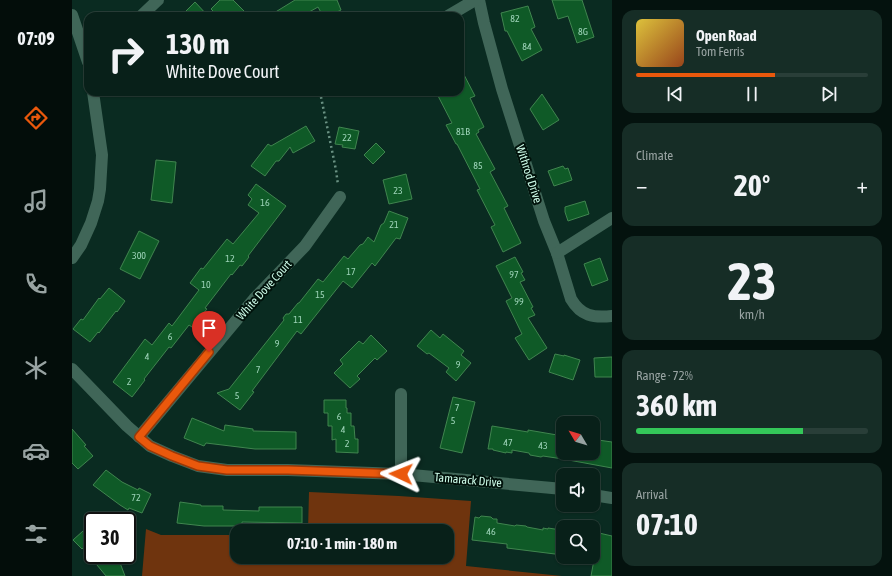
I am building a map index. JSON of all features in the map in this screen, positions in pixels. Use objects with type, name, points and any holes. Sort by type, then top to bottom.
[{"type":"street","points":[[145,12],[158,0]]},
{"type":"street","points":[[455,12],[475,0]]},
{"type":"street","name":"Withrod Drive","points":[[479,0],[502,89],[544,221],[557,253],[568,293],[574,305],[585,314],[598,317],[612,316]]},
{"type":"street","points":[[72,14],[84,50]]},
{"type":"street","points":[[72,258],[91,222],[98,201],[100,189],[102,155],[94,96]]},
{"type":"street","name":"White Dove Court","points":[[139,437],[254,299],[305,246],[340,197]]},
{"type":"street","points":[[557,253],[612,218]]},
{"type":"street","name":"Tamarack Drive","points":[[72,369],[127,426],[150,446],[198,466],[227,470],[288,470],[401,474],[556,488]]},
{"type":"street","points":[[401,394],[401,474]]},
{"type":"street","points":[[600,496],[612,498]]},
{"type":"path","points":[[321,96],[340,197]]},
{"type":"shaded area","points":[[309,492],[471,501],[466,566],[562,576],[142,576],[146,529],[161,535],[230,535],[230,564],[454,564],[454,524],[308,524]]},
{"type":"building","points":[[220,0],[233,0],[245,12],[214,12],[211,9]]},
{"type":"building","points":[[295,0],[337,0],[341,10],[337,12],[321,12],[318,7],[309,12],[276,12]]},
{"type":"building","points":[[552,0],[582,0],[594,37],[577,43],[568,16],[558,19]]},
{"type":"building","points":[[195,2],[204,12],[185,12]]},
{"type":"building","points":[[528,6],[535,27],[531,29],[542,50],[522,61],[507,31],[505,31],[501,13]]},
{"type":"building","points":[[464,75],[475,96],[470,98],[484,127],[478,130],[479,132],[476,134],[495,169],[490,172],[508,206],[504,208],[521,243],[503,252],[491,227],[495,225],[477,190],[480,189],[446,125],[452,123],[438,96],[464,96]]},
{"type":"building","points":[[542,94],[559,120],[543,130],[530,109]]},
{"type":"building","points":[[306,126],[315,141],[293,153],[290,147],[279,161],[276,161],[265,176],[251,166],[268,144],[271,146]]},
{"type":"building","points":[[339,127],[359,131],[355,149],[342,147],[343,145],[335,144]]},
{"type":"building","points":[[376,143],[385,152],[373,164],[364,155]]},
{"type":"building","points":[[156,160],[176,162],[172,203],[151,200]]},
{"type":"building","points":[[563,166],[565,169],[568,168],[572,180],[554,186],[548,171]]},
{"type":"building","points":[[406,174],[412,199],[389,204],[383,180]]},
{"type":"building","points":[[256,184],[286,206],[242,266],[240,265],[232,275],[231,274],[205,308],[207,309],[192,327],[189,325],[171,348],[169,347],[132,397],[113,382],[145,339],[152,345],[169,323],[172,326],[199,290],[190,283],[201,268],[203,269],[227,239],[233,244],[259,213],[248,205],[252,199],[248,195]]},
{"type":"building","points":[[585,201],[589,214],[568,221],[565,207]]},
{"type":"building","points":[[389,211],[408,218],[400,239],[396,238],[375,266],[372,263],[352,288],[343,281],[301,334],[297,331],[252,391],[254,392],[240,410],[217,393],[229,389],[284,320],[283,318],[286,314],[289,314],[318,279],[323,282],[344,256],[348,259],[368,237],[374,242]]},
{"type":"building","points":[[139,231],[159,241],[140,279],[120,269]]},
{"type":"building","points":[[515,257],[523,272],[521,273],[525,280],[520,282],[533,307],[531,308],[535,315],[528,318],[547,348],[529,360],[515,338],[522,334],[506,301],[512,298],[496,266]]},
{"type":"building","points":[[600,258],[608,280],[592,286],[584,264]]},
{"type":"building","points":[[109,288],[125,301],[90,342],[73,329],[81,319],[83,320],[99,298],[100,299]]},
{"type":"building","points":[[431,330],[440,338],[443,334],[464,351],[461,355],[471,363],[456,381],[446,372],[449,368],[417,346]]},
{"type":"building","points":[[371,335],[387,351],[377,360],[375,358],[357,376],[360,379],[350,388],[334,373],[343,364],[340,360],[359,341],[363,344]]},
{"type":"building","points":[[555,354],[580,360],[573,380],[549,372]]},
{"type":"building","points":[[612,357],[612,377],[595,377],[594,358]]},
{"type":"building","points":[[453,397],[475,402],[462,453],[440,448]]},
{"type":"building","points":[[324,400],[346,400],[347,413],[351,413],[351,426],[354,426],[355,439],[358,439],[358,453],[336,452],[336,439],[332,440],[332,426],[328,426],[328,413],[324,413]]},
{"type":"building","points":[[192,418],[224,431],[225,425],[253,429],[253,431],[296,432],[296,449],[255,449],[206,443],[204,446],[184,438]]},
{"type":"building","points":[[492,426],[556,435],[556,458],[541,457],[512,450],[512,453],[506,453],[488,449]]},
{"type":"building","points":[[72,429],[86,445],[84,446],[93,456],[78,469],[72,463]]},
{"type":"building","points":[[600,440],[612,442],[612,468],[568,460],[600,460]]},
{"type":"building","points":[[106,470],[122,482],[138,490],[139,488],[151,494],[142,513],[129,508],[128,510],[93,485]]},
{"type":"building","points":[[180,502],[201,506],[223,506],[223,510],[259,511],[259,507],[302,507],[302,523],[242,522],[242,524],[230,524],[230,526],[204,526],[177,523]]},
{"type":"building","points":[[481,516],[491,517],[493,519],[497,519],[497,523],[526,526],[543,530],[543,528],[556,529],[556,554],[507,548],[507,544],[472,540],[475,517],[479,518]]},
{"type":"building","points":[[84,530],[84,549],[73,540]]},
{"type":"building","points":[[600,533],[612,536],[612,576],[591,576],[593,564],[600,564]]},
{"type":"building","points":[[96,564],[120,564],[125,576],[106,576]]},
{"type":"route","points":[[209,352],[139,437],[150,446],[198,466],[227,470],[288,470],[401,474]]}]
